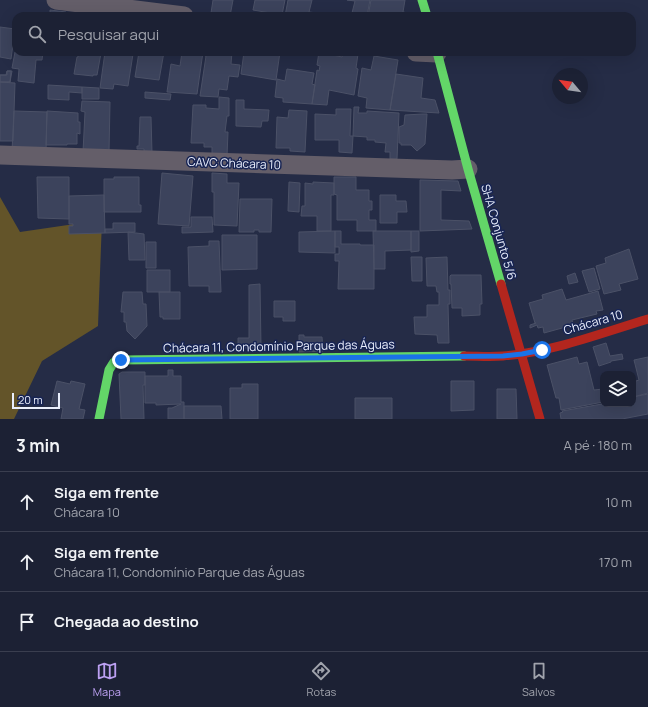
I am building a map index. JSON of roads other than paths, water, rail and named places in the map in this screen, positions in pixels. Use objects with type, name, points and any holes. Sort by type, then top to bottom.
[{"type":"street","points":[[56,0],[152,12]]},
{"type":"street","points":[[422,0],[426,12]]},
{"type":"street","name":"SHA Conjunto 5/6","points":[[438,56],[468,169],[540,419]]},
{"type":"street","name":"CAVC Chácara 10","points":[[0,154],[244,164],[452,170],[468,169]]},
{"type":"street","name":"Chácara 10","points":[[503,356],[542,350],[648,319]]},
{"type":"street","name":"Chácara 11, Condomínio Parque das Águas","points":[[99,419],[109,370],[114,362],[121,360],[503,356]]}]
